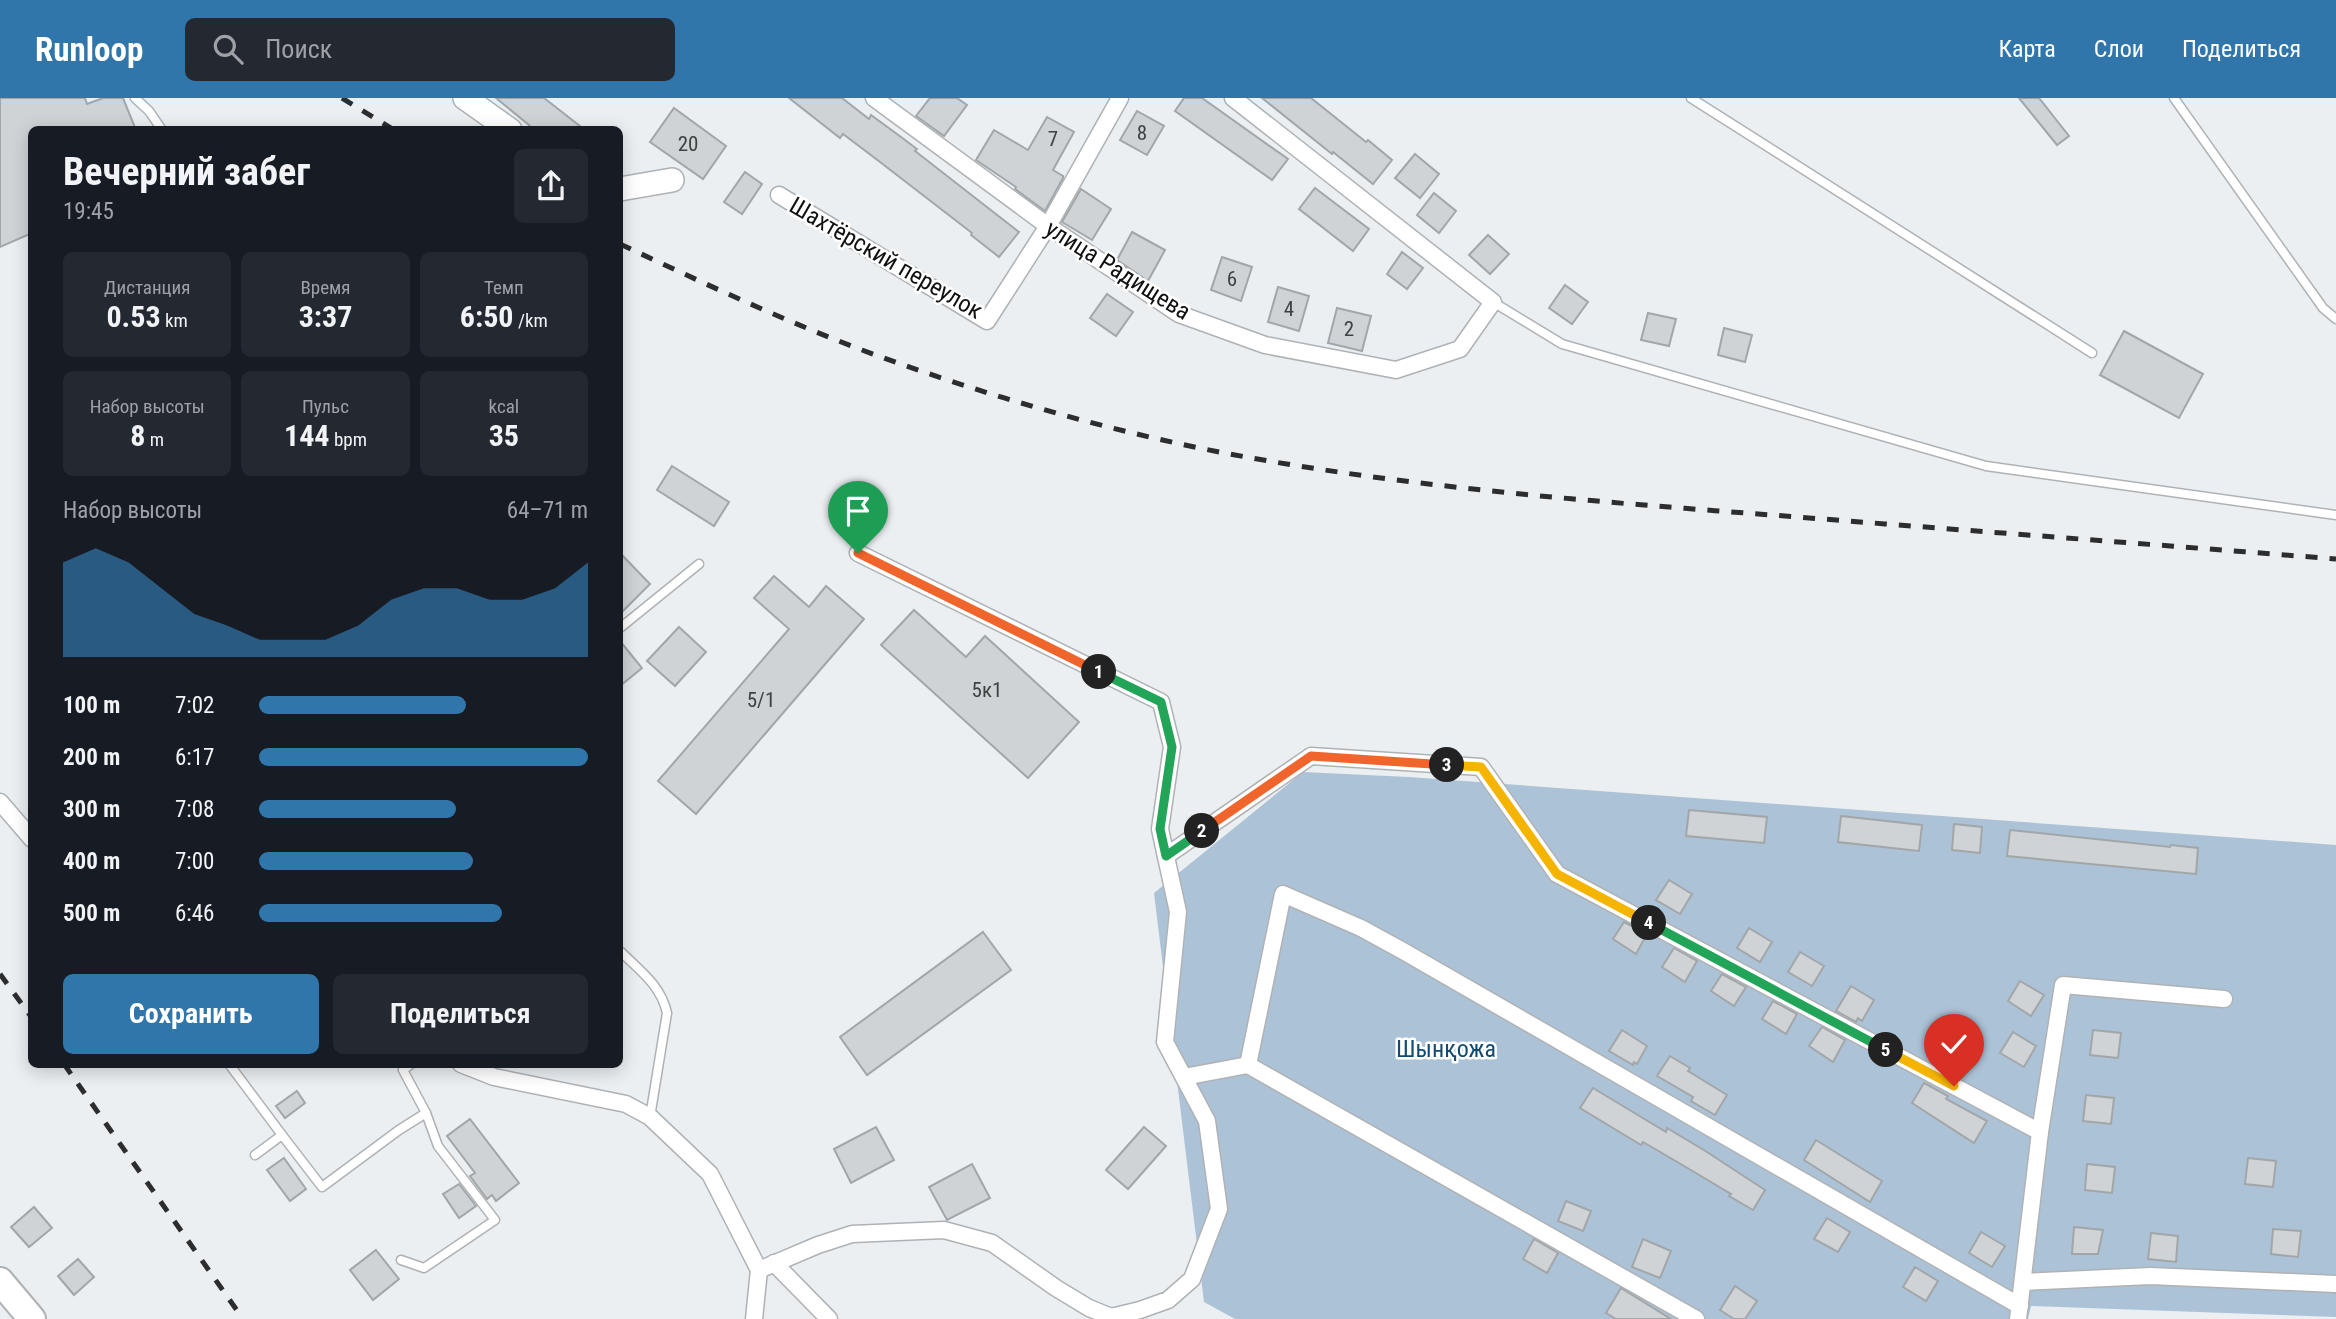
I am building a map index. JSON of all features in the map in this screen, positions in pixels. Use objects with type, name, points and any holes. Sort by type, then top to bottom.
[{"type":"main road","points":[[0,1281],[32,1319]]},
{"type":"street","points":[[465,98],[504,126]]},
{"type":"street","name":"улица Радищева","points":[[874,98],[1048,226],[1179,314],[1265,345],[1396,370],[1460,349],[1493,302]]},
{"type":"street","name":"Шахтёрский переулок","points":[[779,195],[986,321],[1048,226],[1120,98]]},
{"type":"street","points":[[1233,98],[1493,302]]},
{"type":"street","points":[[623,188],[672,180]]},
{"type":"street","points":[[759,1270],[852,1234],[944,1230],[992,1243],[1056,1288],[1089,1308],[1111,1317],[1168,1300],[1192,1279],[1219,1209],[1206,1121],[1165,1042],[1178,912],[1160,829],[1172,747],[1161,702],[858,553]]},
{"type":"street","points":[[1166,856],[1311,756],[1481,767],[1557,874],[2040,1132]]},
{"type":"street","points":[[0,802],[28,834]]},
{"type":"street","points":[[1248,1065],[1283,894],[1361,928],[1403,951],[2020,1313],[2040,1132],[2063,985],[2224,999]]},
{"type":"street","points":[[1184,1077],[1248,1065],[1696,1319]]},
{"type":"street","points":[[471,1068],[494,1077],[626,1104],[650,1117],[710,1174],[759,1270],[754,1319]]},
{"type":"street","points":[[774,1263],[829,1319]]},
{"type":"street","points":[[2023,1282],[2150,1276],[2336,1284]]},
{"type":"lane","points":[[135,98],[159,126]]},
{"type":"lane","points":[[1691,98],[2092,353]]},
{"type":"lane","points":[[2174,98],[2323,307],[2336,319]]},
{"type":"lane","points":[[1493,302],[1562,344],[1986,466],[2336,515]]},
{"type":"lane","points":[[623,626],[699,564]]},
{"type":"lane","points":[[623,954],[656,986],[663,997],[667,1013],[650,1117]]},
{"type":"lane","points":[[232,1068],[322,1187],[399,1130],[426,1114]]},
{"type":"lane","points":[[401,1260],[424,1268],[495,1220],[438,1146],[426,1114],[402,1068]]},
{"type":"lane","points":[[255,1155],[282,1135]]},
{"type":"green space","name":"Шынқожа","points":[[1303,772],[1409,777],[2336,845],[2336,1317],[2031,1306],[2028,1319],[1235,1319],[1204,1302],[1154,893]]},
{"type":"building","points":[[0,98],[85,98],[87,104],[103,98],[123,98],[134,126],[28,126],[28,235],[0,247]]},
{"type":"building","points":[[496,98],[544,98],[580,126],[530,126]]},
{"type":"building","points":[[789,98],[842,98],[869,119],[871,115],[917,149],[915,151],[1019,232],[999,257],[880,162],[843,134],[840,138]]},
{"type":"building","points":[[930,98],[957,98],[967,105],[944,136],[916,116]]},
{"type":"building","points":[[1184,98],[1202,98],[1288,159],[1272,180],[1175,111]]},
{"type":"building","points":[[1262,98],[1311,98],[1392,160],[1373,184]]},
{"type":"building","points":[[2019,98],[2039,98],[2069,136],[2057,145]]},
{"type":"building","points":[[674,108],[726,146],[703,179],[650,142]]},
{"type":"building","points":[[1137,111],[1164,126],[1147,155],[1120,140]]},
{"type":"building","points":[[1047,117],[1074,132],[1053,170],[1063,178],[1045,211],[976,160],[994,130],[1028,150]]},
{"type":"building","points":[[1415,154],[1439,174],[1420,198],[1395,178]]},
{"type":"building","points":[[745,172],[762,184],[742,214],[724,202]]},
{"type":"building","points":[[1315,188],[1369,229],[1353,251],[1299,209]]},
{"type":"building","points":[[1081,189],[1111,209],[1092,240],[1062,222]]},
{"type":"building","points":[[1434,193],[1456,211],[1439,233],[1417,215]]},
{"type":"building","points":[[1132,232],[1165,250],[1148,281],[1117,260]]},
{"type":"building","points":[[1488,235],[1509,254],[1490,274],[1469,255]]},
{"type":"building","points":[[1402,252],[1423,268],[1407,289],[1387,274]]},
{"type":"building","points":[[1222,257],[1252,267],[1241,301],[1211,290]]},
{"type":"building","points":[[1565,285],[1588,302],[1572,324],[1549,308]]},
{"type":"building","points":[[1278,287],[1309,296],[1299,331],[1268,322]]},
{"type":"building","points":[[1107,294],[1133,312],[1116,336],[1090,318]]},
{"type":"building","points":[[1337,308],[1371,316],[1362,351],[1328,343]]},
{"type":"building","points":[[1648,313],[1676,319],[1669,346],[1641,340]]},
{"type":"building","points":[[1724,328],[1752,335],[1745,362],[1718,355]]},
{"type":"building","points":[[2124,331],[2203,374],[2179,418],[2100,375]]},
{"type":"building","points":[[672,466],[729,502],[714,526],[657,490]]},
{"type":"building","points":[[623,556],[650,584],[623,611]]},
{"type":"building","points":[[774,576],[809,607],[826,586],[864,619],[696,814],[658,781],[789,629],[754,598]]},
{"type":"building","points":[[914,610],[966,657],[985,636],[1079,722],[1028,778],[881,645]]},
{"type":"building","points":[[679,627],[706,652],[675,686],[647,661]]},
{"type":"building","points":[[623,645],[642,668],[623,684]]},
{"type":"building","points":[[1689,810],[1767,817],[1764,843],[1686,836]]},
{"type":"building","points":[[1841,816],[1922,825],[1919,851],[1838,842]]},
{"type":"building","points":[[1954,824],[1982,827],[1980,853],[1952,850]]},
{"type":"building","points":[[2010,830],[2198,848],[2196,874],[2007,856]]},
{"type":"building","points":[[1669,880],[1692,894],[1680,914],[1656,900]]},
{"type":"building","points":[[1624,922],[1647,934],[1636,954],[1613,939]]},
{"type":"building","points":[[1749,928],[1772,942],[1760,962],[1737,948]]},
{"type":"building","points":[[983,932],[1011,970],[867,1075],[840,1037]]},
{"type":"building","points":[[1674,948],[1697,961],[1685,982],[1662,967]]},
{"type":"building","points":[[1800,952],[1824,966],[1812,986],[1788,972]]},
{"type":"building","points":[[1722,974],[1746,987],[1734,1006],[1711,991]]},
{"type":"building","points":[[2020,981],[2044,995],[2031,1016],[2008,1001]]},
{"type":"building","points":[[1851,986],[1874,1000],[1862,1021],[1858,1018],[1856,1022],[1836,1011]]},
{"type":"building","points":[[1773,1001],[1797,1014],[1786,1034],[1762,1019]]},
{"type":"building","points":[[1822,1027],[1845,1040],[1833,1062],[1809,1046]]},
{"type":"building","points":[[1622,1030],[1647,1046],[1637,1064],[1634,1062],[1633,1065],[1609,1051]]},
{"type":"building","points":[[2093,1030],[2121,1033],[2118,1058],[2090,1055]]},
{"type":"building","points":[[2013,1032],[2036,1046],[2024,1067],[2000,1053]]},
{"type":"building","points":[[1950,1038],[1973,1052],[1961,1072],[1937,1058]]},
{"type":"building","points":[[1670,1056],[1690,1068],[1688,1071],[1727,1095],[1715,1115],[1691,1101],[1693,1097],[1657,1076]]},
{"type":"building","points":[[1924,1083],[1948,1096],[1946,1099],[1987,1121],[1974,1143],[1912,1103]]},
{"type":"building","points":[[1593,1088],[1666,1132],[1667,1128],[1765,1190],[1753,1210],[1679,1163],[1643,1142],[1641,1145],[1580,1108]]},
{"type":"building","points":[[297,1091],[305,1103],[285,1118],[276,1106]]},
{"type":"building","points":[[2086,1095],[2114,1098],[2111,1124],[2083,1121]]},
{"type":"building","points":[[470,1119],[519,1183],[496,1201],[492,1195],[487,1199],[470,1176],[475,1173],[447,1136]]},
{"type":"building","points":[[876,1127],[894,1160],[851,1183],[834,1149]]},
{"type":"building","points":[[1144,1127],[1166,1146],[1128,1189],[1106,1170]]},
{"type":"building","points":[[1816,1140],[1882,1181],[1870,1202],[1804,1160]]},
{"type":"building","points":[[284,1158],[306,1189],[290,1201],[267,1170]]},
{"type":"building","points":[[2248,1158],[2276,1161],[2273,1187],[2245,1184]]},
{"type":"building","points":[[972,1164],[990,1198],[947,1220],[929,1187]]},
{"type":"building","points":[[2087,1164],[2115,1167],[2112,1193],[2085,1190]]},
{"type":"building","points":[[459,1184],[476,1206],[459,1218],[443,1194]]},
{"type":"building","points":[[1566,1201],[1591,1211],[1583,1231],[1558,1221]]},
{"type":"building","points":[[34,1207],[52,1228],[29,1247],[11,1227]]},
{"type":"building","points":[[1827,1218],[1850,1232],[1838,1252],[1814,1239]]},
{"type":"building","points":[[2074,1227],[2103,1230],[2098,1254],[2072,1254]]},
{"type":"building","points":[[2273,1229],[2301,1231],[2298,1257],[2271,1254]]},
{"type":"building","points":[[1981,1232],[2005,1246],[1992,1267],[1969,1253]]},
{"type":"building","points":[[2151,1233],[2178,1236],[2176,1262],[2148,1259]]},
{"type":"building","points":[[1534,1239],[1558,1253],[1547,1273],[1523,1259]]},
{"type":"building","points":[[1643,1239],[1671,1251],[1660,1278],[1632,1267]]},
{"type":"building","points":[[376,1250],[399,1279],[373,1300],[350,1270]]},
{"type":"building","points":[[78,1259],[94,1277],[74,1295],[58,1276]]},
{"type":"building","points":[[1915,1267],[1938,1281],[1926,1301],[1903,1287]]},
{"type":"building","points":[[1735,1286],[1757,1301],[1745,1319],[1734,1319],[1720,1310]]},
{"type":"building","points":[[1621,1288],[1671,1319],[1616,1319],[1606,1313]]},
{"type":"railway","points":[[342,98],[388,126]]},
{"type":"railway","points":[[623,245],[770,313],[906,366],[1083,421],[1219,452],[1357,475],[1564,498],[2336,559]]},
{"type":"railway","points":[[0,974],[28,1012]]},
{"type":"railway","points":[[67,1068],[243,1319]]},
{"type":"route","points":[[858,553],[1161,702],[1172,747],[1160,829],[1166,856],[1311,756],[1481,767],[1557,874],[1954,1086]]}]
